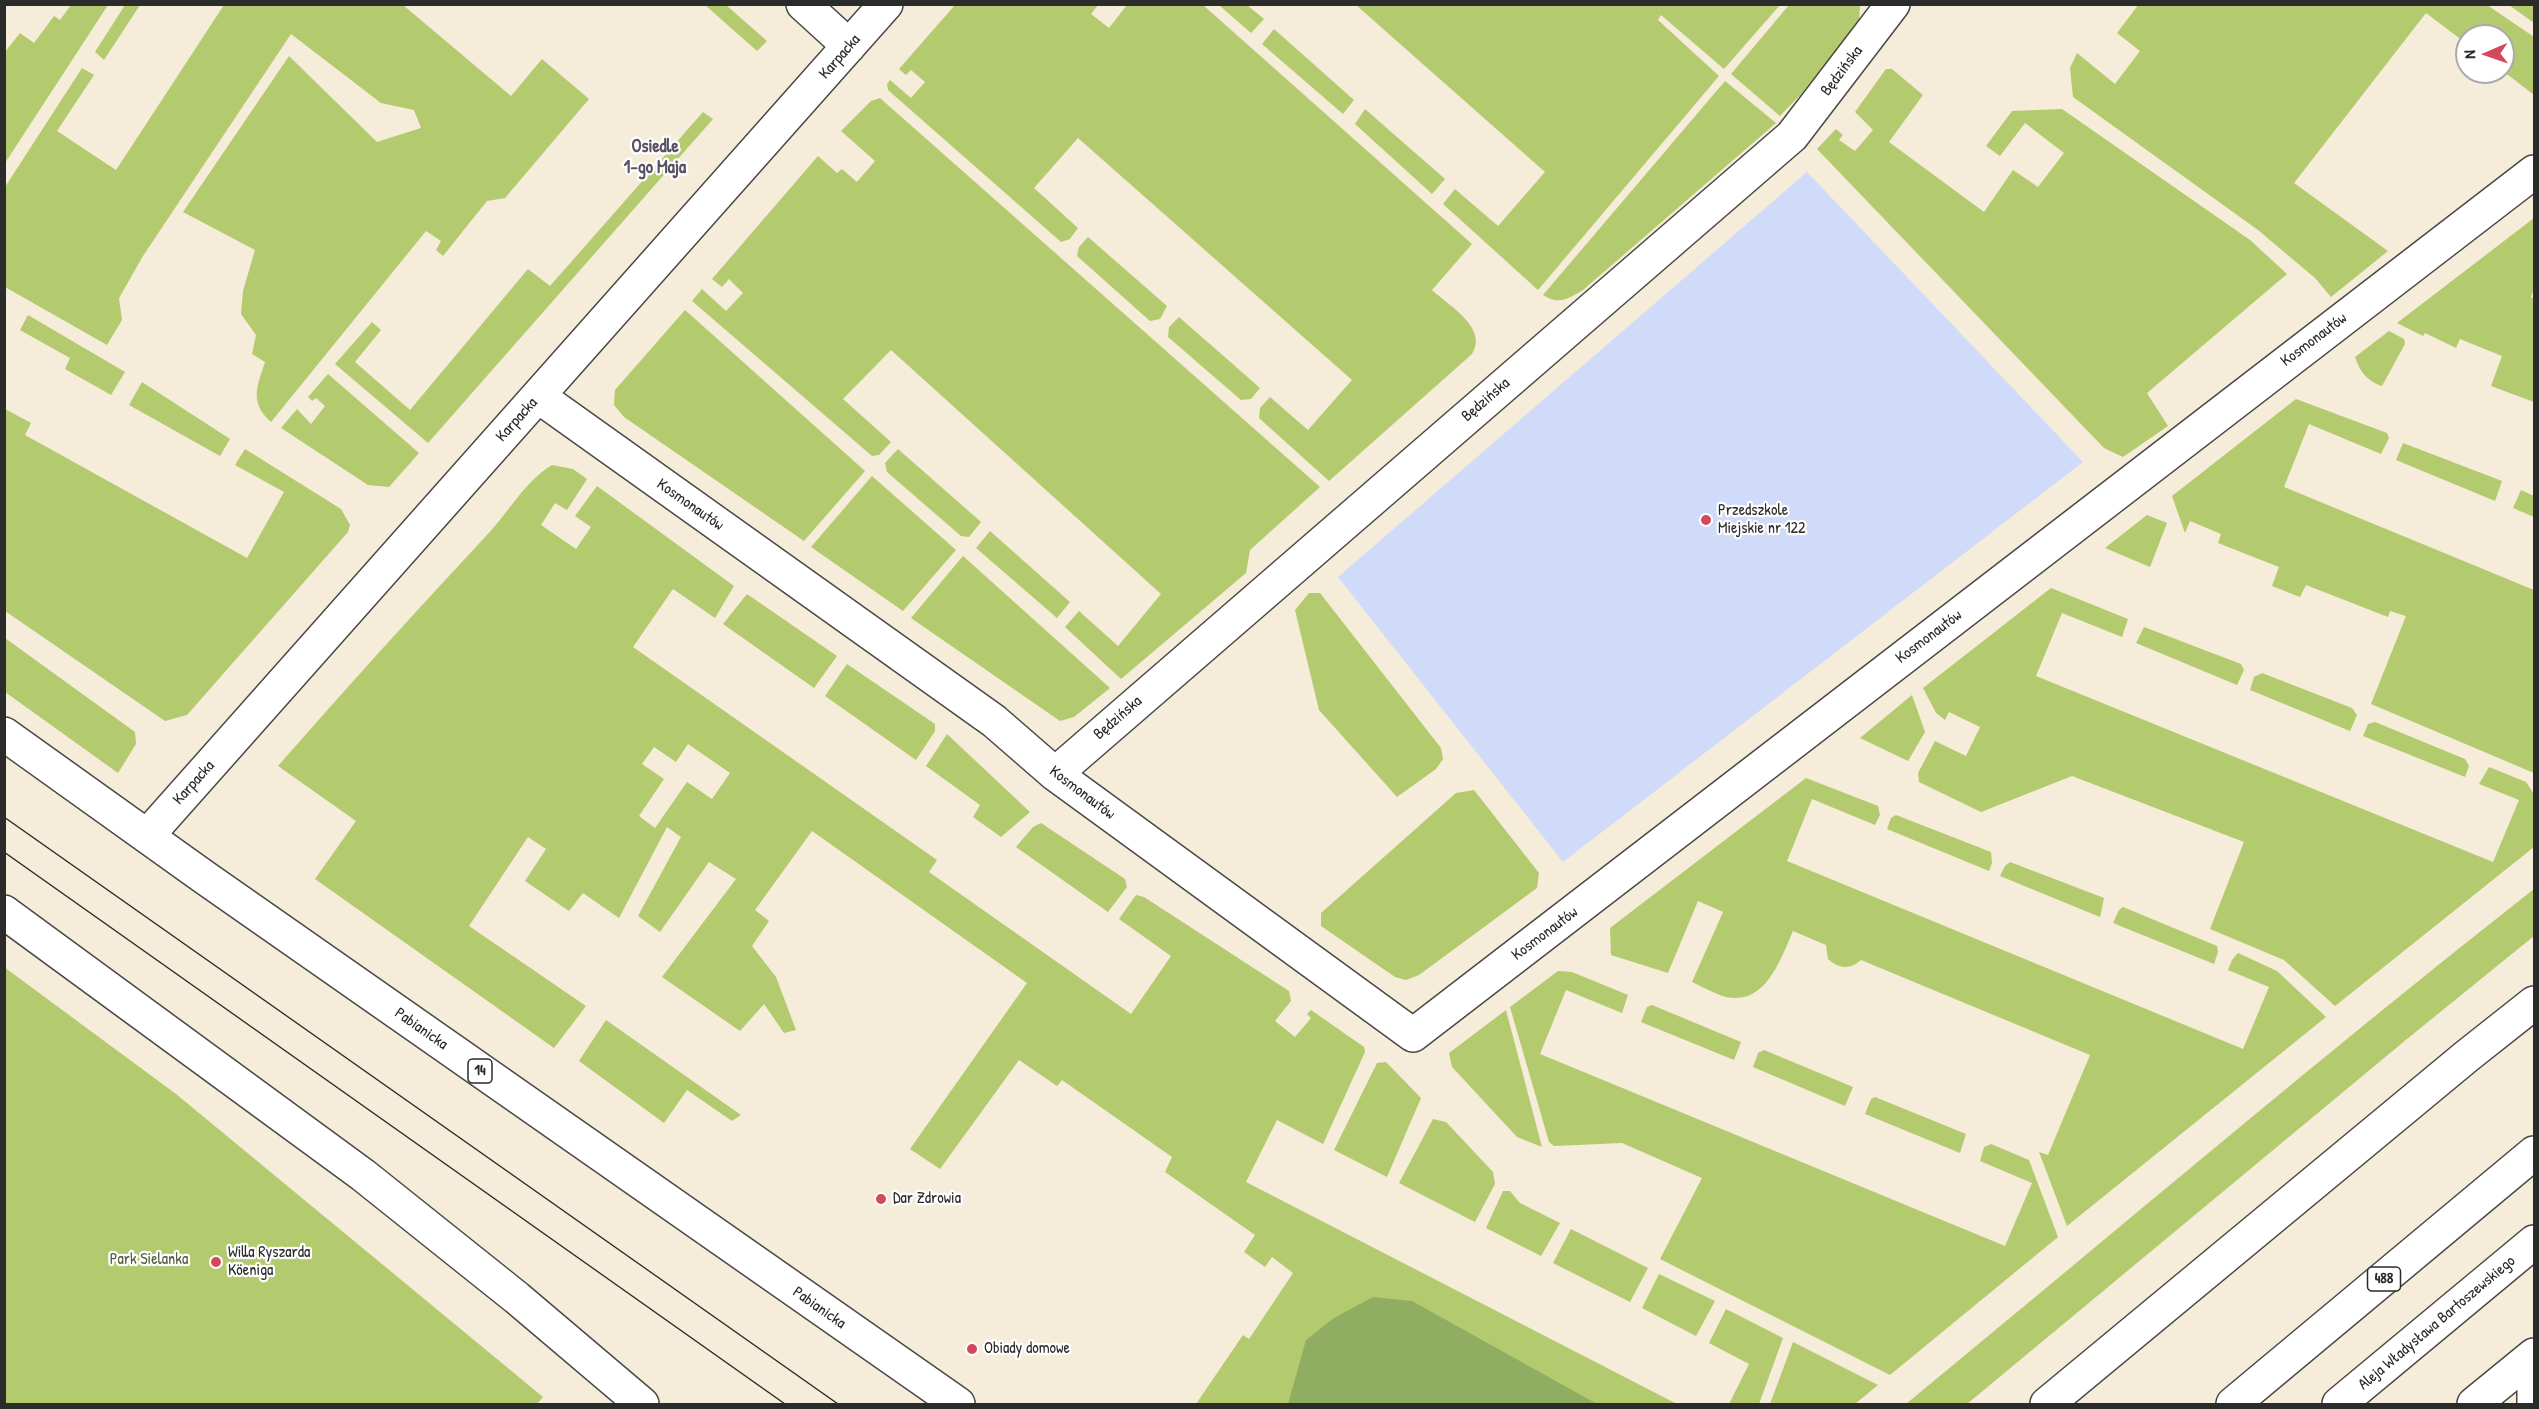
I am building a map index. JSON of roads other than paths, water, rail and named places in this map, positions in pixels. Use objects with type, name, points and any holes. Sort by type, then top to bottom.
[{"type":"street","points":[[803,4],[849,46]]},
{"type":"street","name":"Karpacka","points":[[147,836],[886,4]]},
{"type":"street","name":"Będzińska","points":[[1055,774],[1792,136],[1893,4]]},
{"type":"street","name":"Kosmonautów","points":[[538,396],[994,721],[1055,774],[1413,1035],[2535,172]]},
{"type":"street","name":"Pabianicka","points":[[4,734],[958,1404]]},
{"type":"street","points":[[4,912],[363,1175],[517,1299],[642,1404]]},
{"type":"street","points":[[2047,1404],[2467,1056],[2535,1004]]},
{"type":"street","name":"488","points":[[2233,1404],[2535,1153]]},
{"type":"street","name":"Aleja Władysława Bartoszewskiego","points":[[2339,1404],[2535,1242]]},
{"type":"street","points":[[2474,1404],[2535,1355]]},
{"type":"street","points":[[2534,1404],[2535,1383]]},
{"type":"tram line","points":[[4,817],[838,1404]]},
{"type":"tram line","points":[[4,852],[785,1404]]},
{"type":"place","name":"Przedszkole Miejskie nr 122","points":[[1706,520]]},
{"type":"place","name":"Dar Zdrowia","points":[[881,1199]]},
{"type":"place","name":"Willa Ryszarda Köeniga","points":[[216,1262]]},
{"type":"place","name":"Obiady domowe","points":[[972,1349]]},
{"type":"district","name":"Osiedle 1-go Maja","points":[[655,157]]},
{"type":"park label","name":"Park Sielanka","points":[[149,1260]]}]
